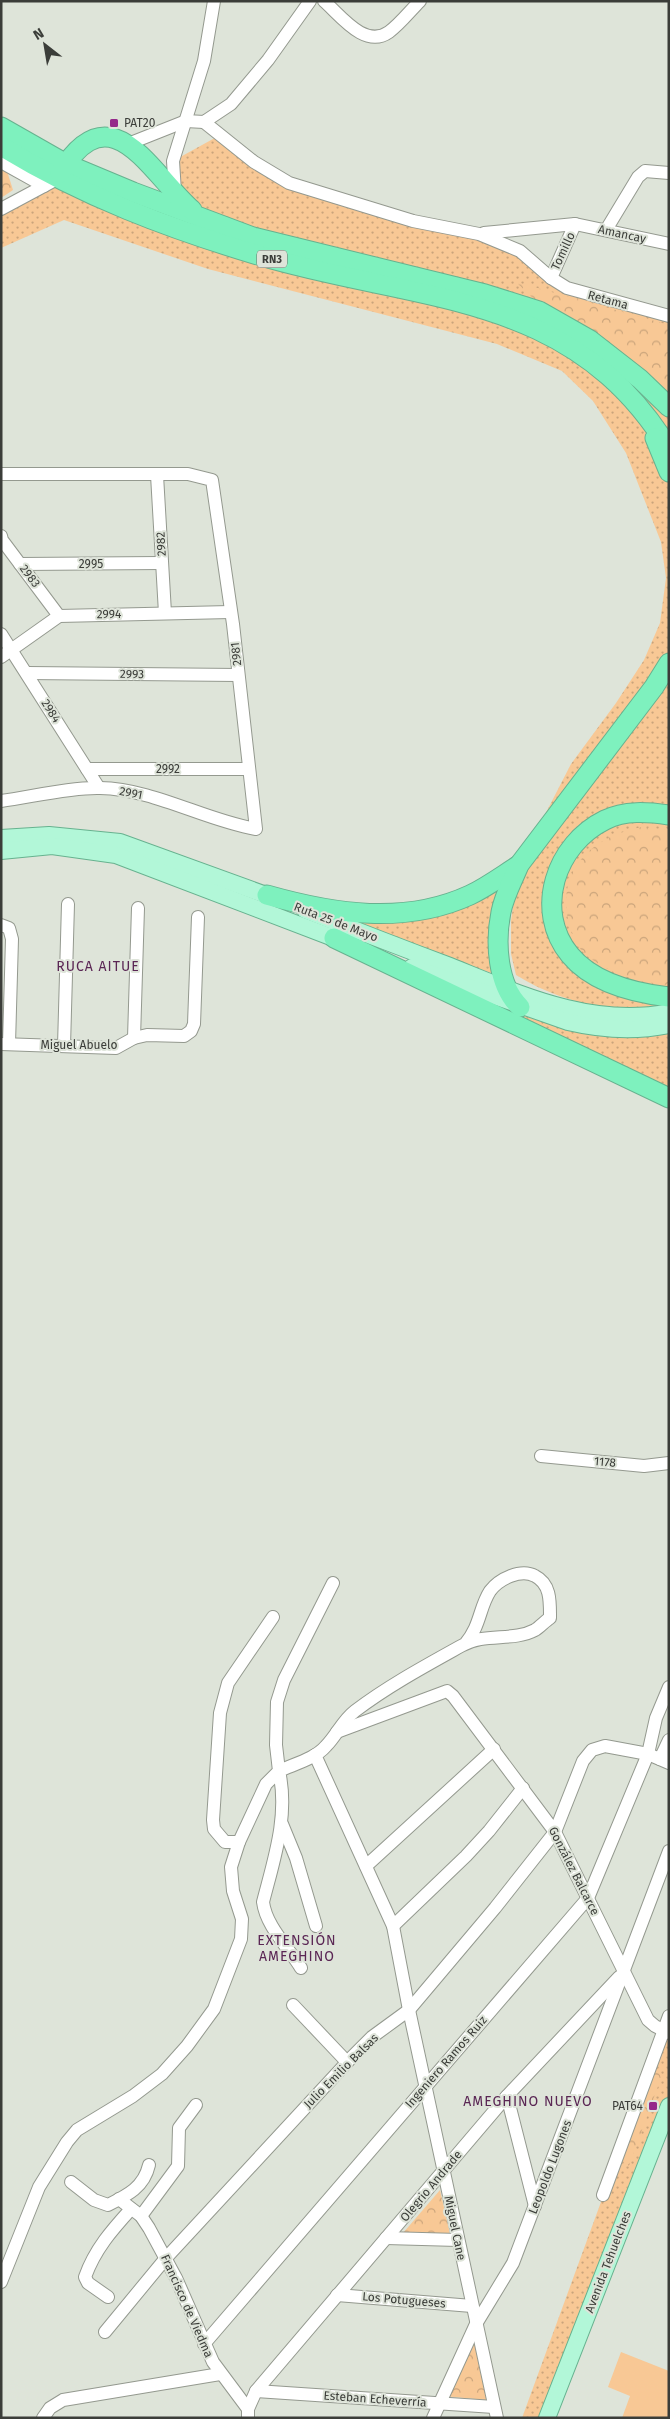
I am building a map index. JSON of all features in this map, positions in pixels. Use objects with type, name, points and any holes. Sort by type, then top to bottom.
[{"type":"highway","name":"RN3","points":[[1,127],[56,176],[206,219],[253,237],[398,271],[526,306],[575,330],[622,365],[655,400],[669,420]]},
{"type":"highway","points":[[56,176],[82,145],[92,140],[111,137],[128,144],[154,168],[175,194],[206,219]]},
{"type":"highway","name":"RN3","points":[[1,146],[56,176],[142,217],[262,256],[476,307],[514,318],[548,333],[582,353],[612,378],[646,414],[669,449]]},
{"type":"highway","points":[[622,365],[669,407]]},
{"type":"highway","points":[[646,414],[669,472]]},
{"type":"highway","points":[[520,1007],[506,988],[499,951],[498,932],[501,910],[519,865],[654,687],[669,664]]},
{"type":"highway","points":[[669,815],[650,812],[628,813],[606,820],[584,834],[569,849],[559,866],[552,887],[551,906],[559,938],[582,967],[599,978],[623,988],[669,997]]},
{"type":"highway","points":[[267,895],[334,911],[384,914],[408,912],[431,909],[472,894],[519,865]]},
{"type":"highway","points":[[334,938],[669,1098]]},
{"type":"main road","name":"Ruta 25 de Mayo","points":[[1,838],[49,835],[120,842],[267,895],[506,988],[569,1010],[590,1014],[633,1016],[669,1012]]},
{"type":"main road","name":"Ruta 25 de Mayo","points":[[1,850],[52,846],[116,855],[520,1007],[591,1028],[632,1030],[669,1025]]},
{"type":"main road","name":"Avenida Tehuelches","points":[[547,2418],[669,2106]]},
{"type":"street","points":[[175,194],[173,161],[204,61],[214,1]]},
{"type":"street","points":[[128,144],[186,121],[204,122],[219,113],[237,98],[268,60],[310,1]]},
{"type":"street","points":[[324,1],[363,36],[378,38],[389,32],[420,1]]},
{"type":"street","points":[[204,122],[254,162],[289,183],[413,221],[480,234]]},
{"type":"street","points":[[1,162],[56,176]]},
{"type":"street","points":[[606,230],[638,177],[645,171],[669,174]]},
{"type":"street","points":[[1,209],[56,176]]},
{"type":"street","name":"Amancay","points":[[480,234],[575,224],[669,244]]},
{"type":"street","name":"Tomillo","points":[[550,278],[575,224]]},
{"type":"street","name":"Retama","points":[[480,234],[520,251],[550,278],[567,288],[669,316]]},
{"type":"street","points":[[1,474],[84,472],[157,475]]},
{"type":"street","name":"2981","points":[[157,475],[188,474],[212,480],[256,829]]},
{"type":"street","name":"2982","points":[[157,475],[165,613]]},
{"type":"street","name":"2983","points":[[1,539],[59,616]]},
{"type":"street","name":"2995","points":[[20,564],[162,563]]},
{"type":"street","name":"2994","points":[[59,616],[230,612]]},
{"type":"street","points":[[1,658],[59,616]]},
{"type":"street","name":"2984","points":[[1,634],[99,788]]},
{"type":"street","name":"2993","points":[[27,673],[238,675]]},
{"type":"street","name":"2992","points":[[87,769],[248,769]]},
{"type":"street","name":"2991","points":[[1,801],[99,788],[142,795],[235,825],[256,829]]},
{"type":"street","points":[[64,1046],[68,904]]},
{"type":"street","points":[[134,1038],[138,908]]},
{"type":"street","name":"Miguel Abuelo","points":[[5,1044],[116,1048],[134,1038],[147,1035],[184,1036],[191,1031],[194,1024],[198,917]]},
{"type":"street","points":[[5,926],[12,939],[5,1044]]},
{"type":"street","name":"1178","points":[[541,1456],[644,1466],[669,1463]]},
{"type":"street","points":[[1,2282],[40,2187],[67,2142],[77,2130],[133,2096],[162,2074],[187,2046],[214,2009],[241,1939],[242,1919],[233,1891],[231,1867],[239,1842],[266,1784],[279,1771],[315,1755],[326,1747],[345,1719],[384,1690],[465,1644],[480,1638],[520,1635],[536,1630],[550,1618],[550,1599],[546,1585],[536,1576],[527,1573],[516,1573],[500,1583],[491,1591],[475,1632],[465,1644]]},
{"type":"street","points":[[301,1968],[264,1912],[263,1902],[282,1824],[282,1785],[276,1745],[277,1702],[284,1680],[333,1583]]},
{"type":"street","points":[[239,1842],[225,1842],[214,1829],[220,1713],[228,1683],[273,1617]]},
{"type":"street","points":[[659,1759],[656,1718],[669,1687]]},
{"type":"street","name":"González Balcarce","points":[[337,1732],[447,1691],[494,1749],[555,1832],[648,2020],[666,2032]]},
{"type":"street","name":"Ingeniero Ramos Ruiz","points":[[204,2344],[588,1898],[669,1740]]},
{"type":"street","name":"Julio Emilio Balsas","points":[[105,2332],[166,2258],[347,2062],[372,2037],[409,2010],[555,1832],[583,1761],[592,1750],[605,1746],[659,1759]]},
{"type":"street","points":[[366,1866],[494,1749]]},
{"type":"street","name":"Miguel Cane","points":[[315,1755],[393,1926],[443,2171],[496,2412]]},
{"type":"street","points":[[393,1926],[472,1850],[522,1788]]},
{"type":"street","points":[[282,1824],[296,1858],[316,1926]]},
{"type":"street","name":"Leopoldo Lugones","points":[[433,2418],[476,2324],[513,2263],[669,1851]]},
{"type":"street","name":"Olegrio Andrade","points":[[248,2413],[256,2392],[337,2295],[507,2096],[624,1971]]},
{"type":"street","points":[[293,2005],[347,2062]]},
{"type":"street","points":[[603,2195],[666,2032],[669,2016]]},
{"type":"street","points":[[507,2096],[535,2206]]},
{"type":"street","points":[[108,2297],[88,2283],[85,2277],[104,2239],[136,2212],[178,2166],[179,2128],[196,2105]]},
{"type":"street","points":[[71,2182],[102,2204],[108,2205],[120,2200],[139,2187],[146,2176],[149,2165]]},
{"type":"street","name":"Francisco de Viedma","points":[[120,2200],[136,2212],[166,2258],[204,2344],[220,2374],[248,2413]]},
{"type":"street","points":[[386,2238],[458,2240]]},
{"type":"street","name":"Los Potugueses","points":[[337,2295],[472,2306]]},
{"type":"street","points":[[46,2413],[63,2400],[220,2374]]},
{"type":"street","name":"Esteban Echeverría","points":[[256,2392],[438,2404],[496,2412]]},
{"type":"green space","points":[[222,134],[272,173],[502,242],[551,278],[669,316],[669,1007],[607,1008],[560,996],[537,987],[516,975],[511,954],[511,921],[519,865],[571,764],[616,703],[644,660],[660,623],[666,578],[661,542],[626,453],[593,401],[562,371],[497,344],[208,269],[64,220],[1,248],[1,209],[44,186],[175,194],[173,161]]},
{"type":"green space","points":[[1,168],[7,171],[13,190],[1,198]]},
{"type":"green space","points":[[516,282],[669,325],[669,394],[537,302]]},
{"type":"green space","points":[[642,827],[669,830],[669,985],[646,982],[624,976],[593,960],[578,945],[568,919],[566,900],[568,884],[574,869],[583,857],[595,846],[609,838],[625,831]]},
{"type":"green space","points":[[505,881],[497,975],[335,918],[361,919]]},
{"type":"green space","points":[[414,973],[507,1010],[573,1030],[606,1036],[638,1037],[669,1033],[669,1094]]},
{"type":"green space","points":[[669,2016],[669,2106],[547,2418],[522,2418]]},
{"type":"green space","points":[[651,2071],[659,2072],[661,2078],[629,2166],[619,2155]]},
{"type":"green space","points":[[440,2190],[450,2234],[403,2233]]},
{"type":"green space","points":[[474,2338],[487,2400],[443,2396]]},
{"type":"green space","points":[[621,2352],[669,2371],[669,2418],[622,2418],[630,2396],[608,2387]]},
{"type":"place","name":"PAT20","points":[[114,123]]},
{"type":"place","name":"PAT64","points":[[653,2106]]},
{"type":"district","name":"RUCA AITUE","points":[[98,966]]},
{"type":"district","name":"EXTENSIÓN AMEGHINO","points":[[297,1948]]},
{"type":"district","name":"AMEGHINO NUEVO","points":[[528,2101]]}]
